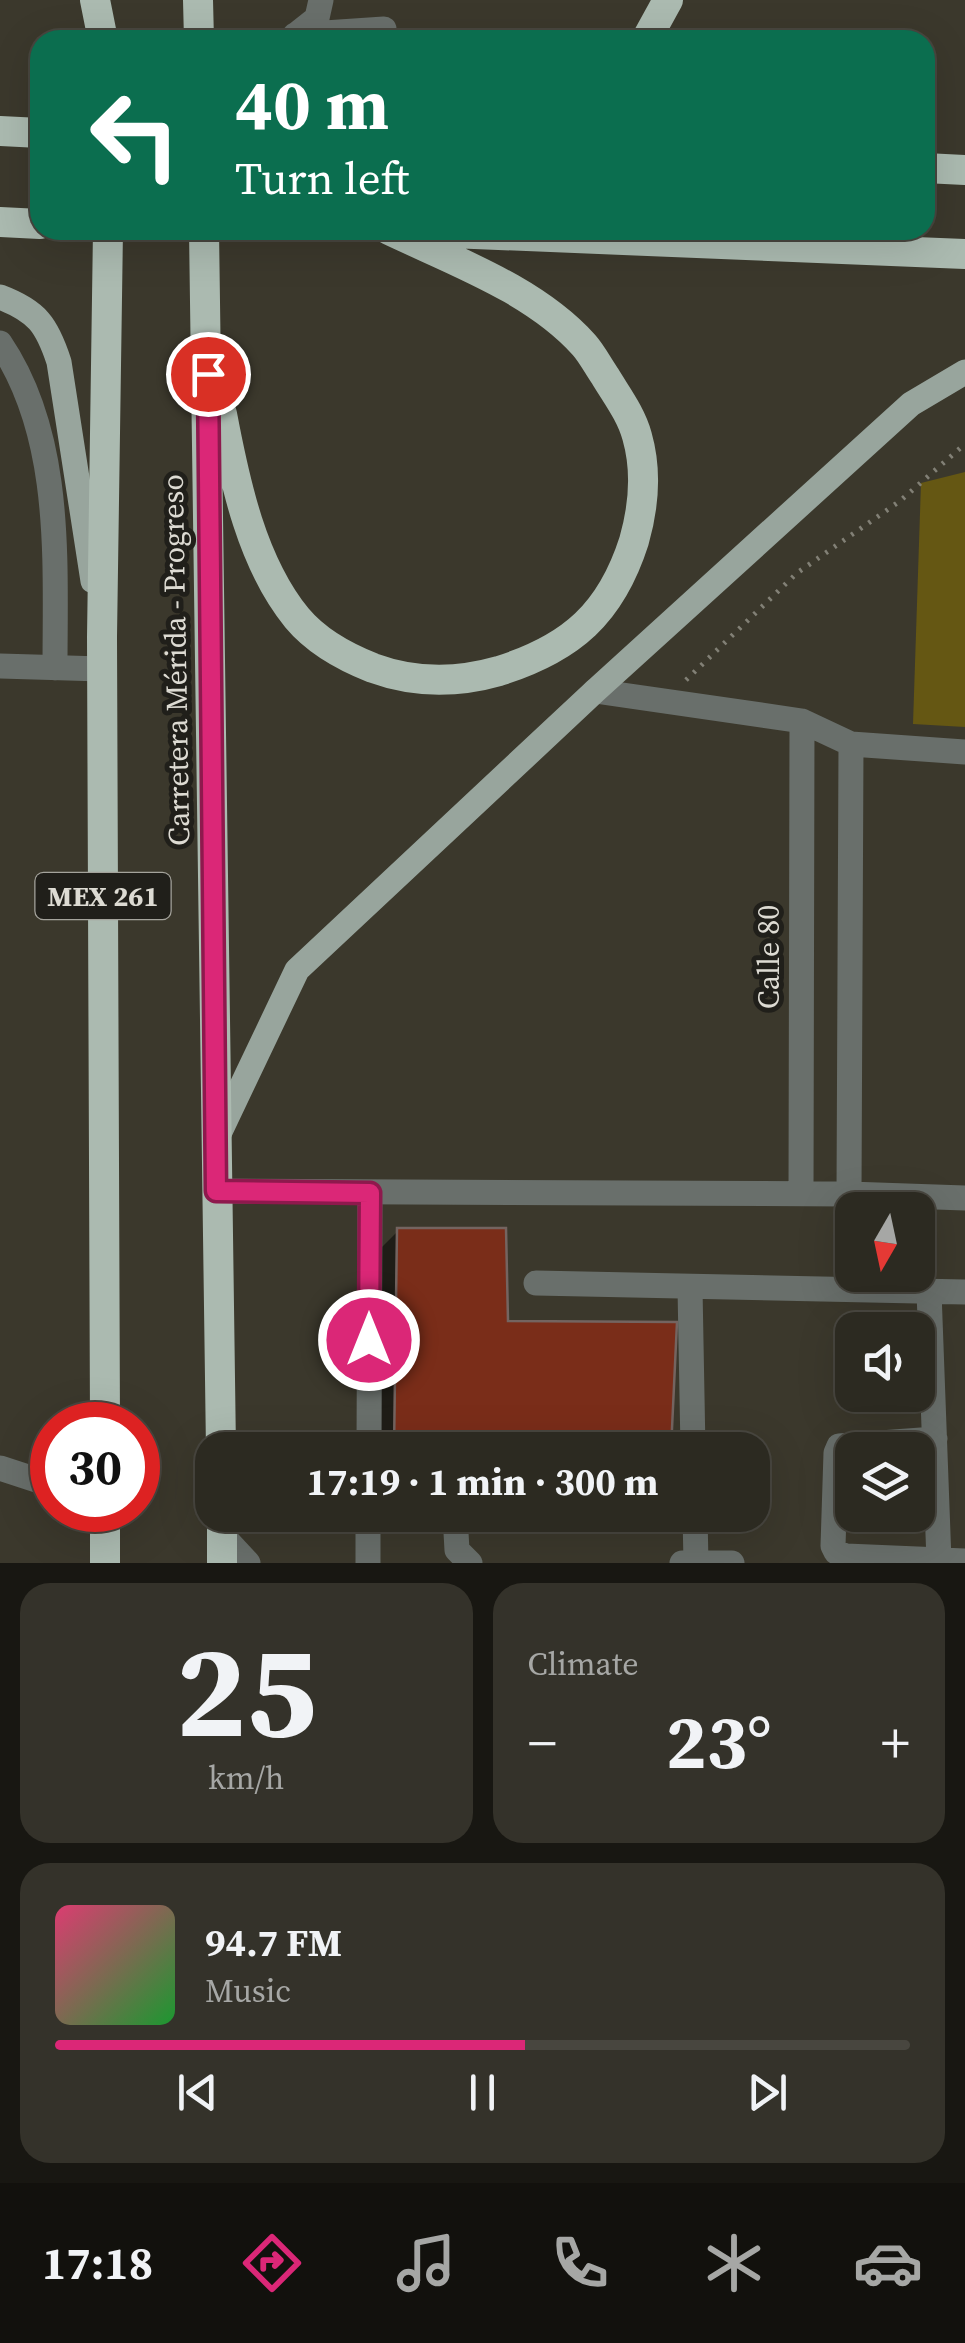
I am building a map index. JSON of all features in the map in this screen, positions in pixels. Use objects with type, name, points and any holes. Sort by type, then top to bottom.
[{"type":"highway","points":[[95,0],[104,30]]},
{"type":"highway","points":[[198,0],[199,30]]},
{"type":"highway","points":[[652,30],[668,0]]},
{"type":"highway","points":[[0,131],[30,132]]},
{"type":"highway","points":[[935,168],[965,170]]},
{"type":"highway","points":[[0,222],[30,224]]},
{"type":"highway","name":"MEX 261","points":[[105,1402],[102,637],[108,240]]},
{"type":"highway","name":"Carretera Mérida - Progreso","points":[[204,240],[220,1432]]},
{"type":"highway","points":[[208,336],[234,475],[261,555],[298,620],[352,660],[424,680],[485,675],[524,663],[561,643],[611,597],[643,504],[644,475],[637,436],[627,410],[584,344],[520,292],[410,240]]},
{"type":"highway","points":[[629,240],[965,254]]},
{"type":"highway","points":[[105,1532],[105,1563]]},
{"type":"main road","points":[[108,30],[110,0]]},
{"type":"main road","points":[[0,296],[21,305],[49,331],[60,362],[102,637]]},
{"type":"main road","points":[[216,1140],[297,970],[595,691],[911,404],[965,372]]},
{"type":"street","points":[[302,30],[317,18],[321,0]]},
{"type":"street","points":[[0,342],[38,419],[55,535],[55,668]]},
{"type":"street","points":[[0,666],[102,669]]},
{"type":"street","points":[[595,691],[802,721],[852,744],[965,752]]},
{"type":"street","name":"Calle 80","points":[[801,1194],[802,721]]},
{"type":"street","points":[[849,1192],[852,744]]},
{"type":"street","points":[[216,1191],[835,1194]]},
{"type":"street","points":[[369,1432],[370,1193]]},
{"type":"street","points":[[935,1197],[965,1198]]},
{"type":"street","points":[[536,1283],[835,1290]]},
{"type":"street","points":[[690,1288],[693,1432]]},
{"type":"street","points":[[929,1292],[935,1432]]},
{"type":"street","points":[[935,1292],[965,1292]]},
{"type":"street","points":[[835,1484],[836,1552],[846,1556],[952,1561],[935,1439]]},
{"type":"street","points":[[0,1468],[30,1478]]},
{"type":"street","points":[[368,1532],[368,1563]]},
{"type":"street","points":[[456,1532],[457,1550],[470,1563]]},
{"type":"street","points":[[695,1532],[696,1562]]},
{"type":"street","points":[[222,1538],[248,1563]]},
{"type":"street","points":[[682,1563],[732,1563]]},
{"type":"path","points":[[677,688],[797,574],[900,500],[965,444]]},
{"type":"shaded area","points":[[965,472],[965,727],[913,724],[921,483]]},
{"type":"building","points":[[397,1228],[506,1228],[508,1321],[677,1322],[672,1432],[394,1432]]},
{"type":"route","points":[[208,374],[216,1191],[370,1193],[369,1340]]}]
